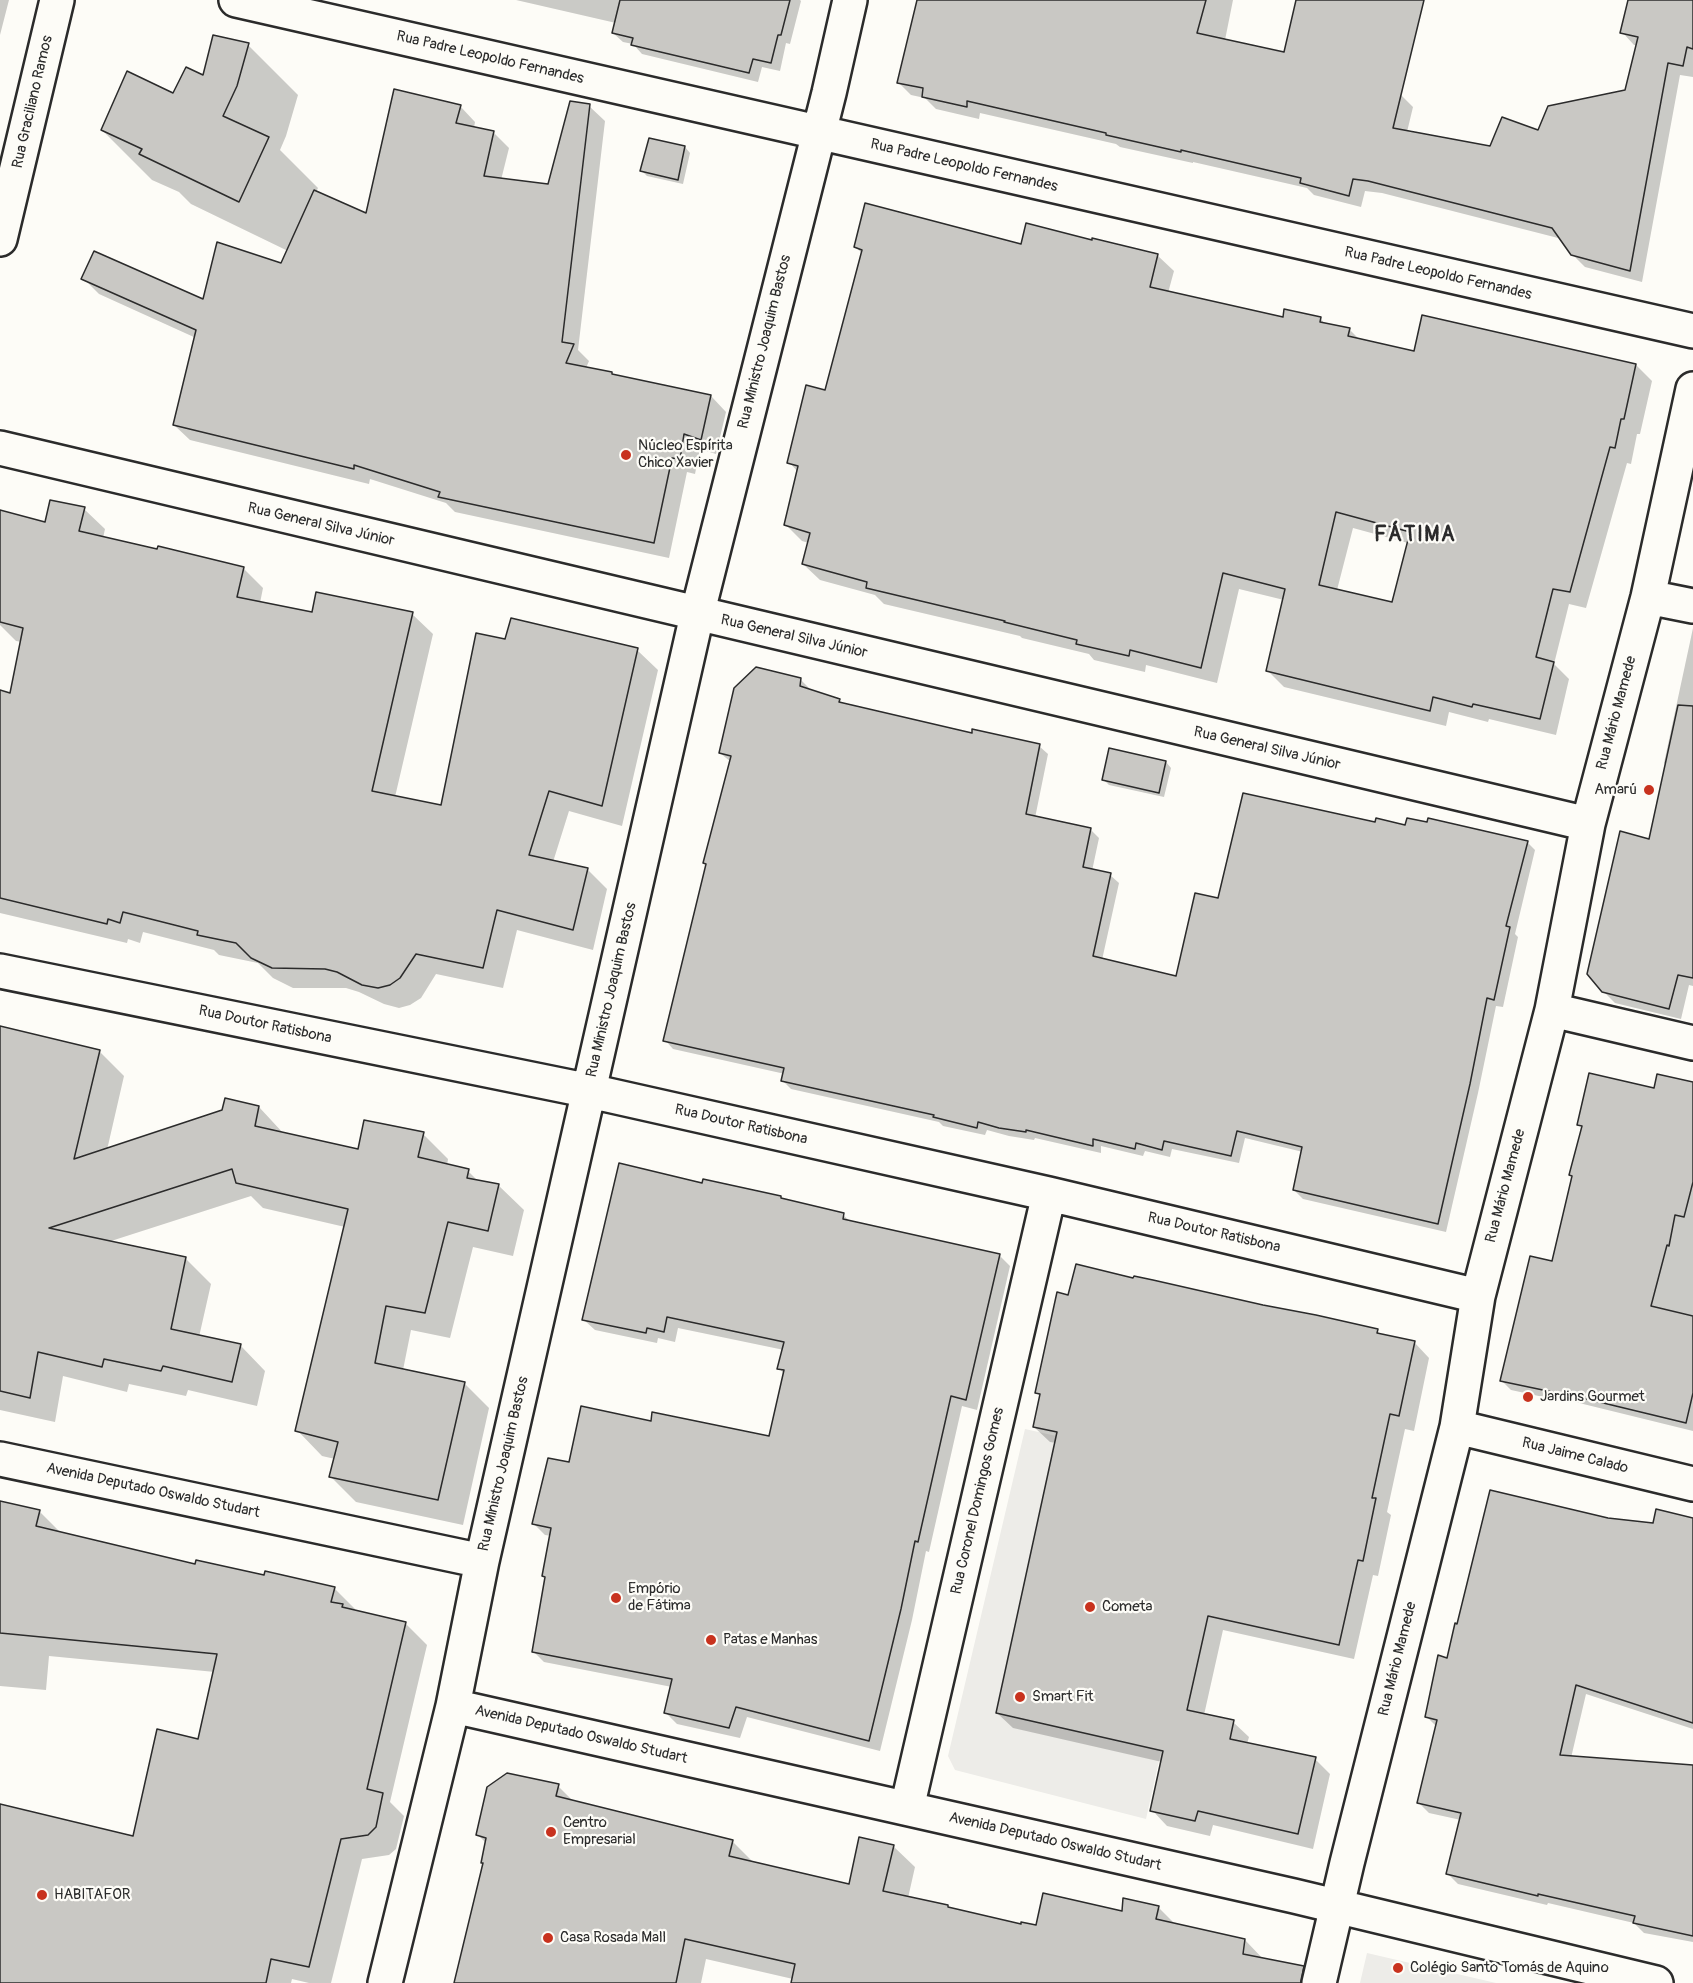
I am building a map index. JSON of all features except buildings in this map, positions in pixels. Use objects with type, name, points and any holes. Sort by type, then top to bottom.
[{"type":"street","name":"Rua Graciliano Ramos","points":[[0,239],[57,0]]},
{"type":"street","name":"Rua Padre Leopoldo Fernandes","points":[[236,0],[1693,331]]},
{"type":"street","name":"Rua Ministro Joaquim Bastos","points":[[385,1983],[453,1706],[482,1561],[697,615],[829,93],[850,0]]},
{"type":"street","name":"Rua Mário Mamede","points":[[1319,1983],[1457,1427],[1478,1296],[1552,1010],[1588,824],[1648,597],[1693,389]]},
{"type":"street","name":"Rua General Silva Júnior","points":[[0,448],[697,615],[1588,824]]},
{"type":"street","points":[[1648,597],[1693,606]]},
{"type":"street","name":"Rua Doutor Ratisbona","points":[[0,971],[590,1091],[1049,1194],[1478,1296]]},
{"type":"street","points":[[1552,1010],[1693,1042]]},
{"type":"street","name":"Rua Coronel Domingos Gomes","points":[[907,1808],[1049,1194]]},
{"type":"street","name":"Rua Jaime Calado","points":[[1457,1427],[1693,1484]]},
{"type":"street","name":"Avenida Deputado Oswaldo Studart","points":[[0,1459],[482,1561]]},
{"type":"street","name":"Avenida Deputado Oswaldo Studart","points":[[453,1706],[1337,1906],[1656,1983]]},
{"type":"shaded area","points":[[1025,1429],[1223,1473],[1146,1819],[955,1770],[948,1756]]},
{"type":"shaded area","name":"Colégio Santo Tomás de Aquino","points":[[1367,1953],[1496,1983],[1360,1983]]},
{"type":"place","name":"Núcleo Espírita Chico Xavier","points":[[626,455]]},
{"type":"place","name":"Amarú","points":[[1649,790]]},
{"type":"place","name":"Jardins Gourmet","points":[[1528,1397]]},
{"type":"place","name":"Empório de Fátima","points":[[616,1598]]},
{"type":"place","name":"Cometa","points":[[1090,1607]]},
{"type":"place","name":"Patas e Manhas","points":[[711,1640]]},
{"type":"place","name":"Smart Fit","points":[[1020,1697]]},
{"type":"place","name":"Centro Empresarial","points":[[551,1832]]},
{"type":"place","name":"HABITAFOR","points":[[42,1895]]},
{"type":"place","name":"Casa Rosada Mall","points":[[548,1938]]},
{"type":"place","name":"Colégio Santo Tomás de Aquino","points":[[1398,1968]]},
{"type":"district","name":"FÁTIMA","points":[[1415,536]]}]
